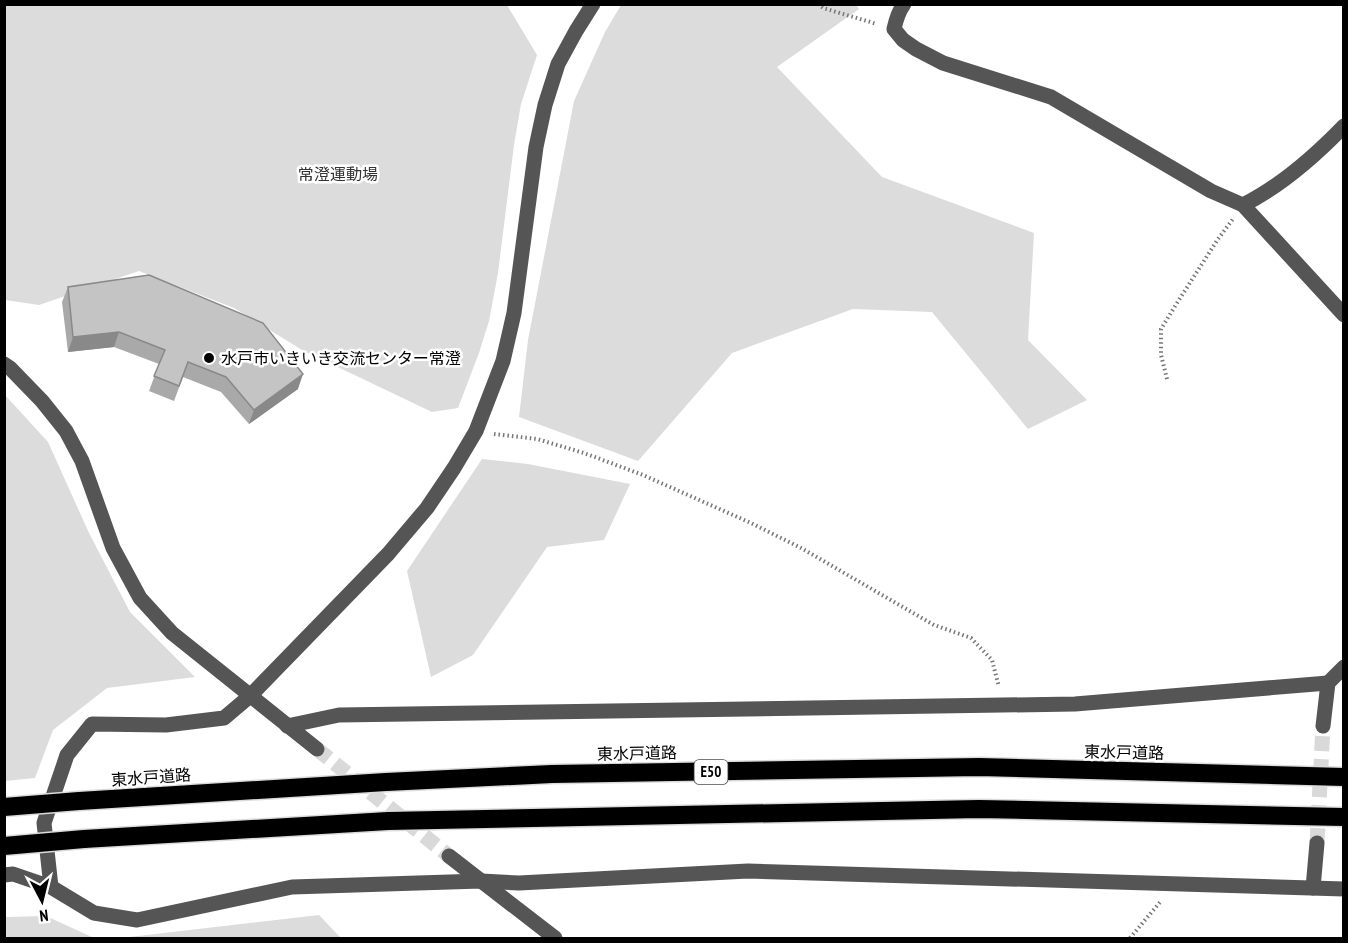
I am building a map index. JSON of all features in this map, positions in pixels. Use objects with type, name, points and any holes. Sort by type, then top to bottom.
[{"type":"highway","name":"東水戸道路","points":[[4,807],[386,782],[576,774],[979,768],[1344,777]]},
{"type":"highway","points":[[4,846],[388,821],[967,809],[1344,818]]},
{"type":"street","points":[[51,887],[44,823],[67,755],[92,724],[166,725],[224,718],[250,696],[396,545],[427,508],[476,431],[503,361],[514,313],[536,147],[545,105],[558,64],[593,4]]},
{"type":"street","points":[[904,4],[895,21],[894,29],[903,40],[916,49],[943,63],[1050,97],[1211,191],[1243,206],[1344,315]]},
{"type":"street","points":[[1243,206],[1264,195],[1298,170],[1344,126]]},
{"type":"street","points":[[4,364],[42,400],[66,431],[82,461],[113,548],[140,598],[172,633],[317,749]]},
{"type":"street","points":[[1323,726],[1328,683],[1344,667]]},
{"type":"street","points":[[287,726],[339,715],[1075,704],[1328,683]]},
{"type":"street","points":[[1313,888],[1317,843]]},
{"type":"street","points":[[449,856],[555,939]]},
{"type":"street","points":[[4,875],[13,874],[51,887],[94,913],[137,920],[292,887],[481,881],[519,883],[748,871],[1344,889]]},
{"type":"path","points":[[818,4],[823,8],[894,29]]},
{"type":"path","points":[[1167,379],[1161,355],[1161,329],[1218,239],[1243,206]]},
{"type":"path","points":[[476,431],[537,439],[584,453],[643,475],[801,548],[934,626],[971,638],[992,660],[999,688],[1000,705]]},
{"type":"path","points":[[1130,939],[1174,884]]},
{"type":"green space","name":"常澄運動場","points":[[4,5],[507,5],[537,55],[521,104],[498,273],[489,321],[458,408],[432,412],[302,350],[234,308],[139,271],[39,305],[5,300]]},
{"type":"green space","points":[[621,5],[856,5],[859,9],[777,67],[882,177],[1034,233],[1028,340],[1087,400],[1028,429],[932,312],[853,309],[732,353],[638,461],[519,417],[528,340],[574,101],[605,32]]},
{"type":"green space","points":[[5,395],[48,442],[89,533],[130,612],[195,677],[107,688],[53,730],[35,778],[5,781]]},
{"type":"green space","points":[[482,459],[528,464],[630,484],[604,540],[547,547],[473,655],[431,677],[407,571]]},
{"type":"green space","points":[[319,915],[341,938],[121,938]]},
{"type":"green space","points":[[46,916],[94,938],[5,938],[5,917]]},
{"type":"building","name":"水戸市いきいき交流センター常澄","points":[[149,275],[263,323],[303,374],[254,410],[226,377],[188,362],[179,386],[154,376],[165,350],[119,332],[73,337],[68,287]]},
{"type":"tunnel","points":[[1317,843],[1323,726]]},
{"type":"tunnel","points":[[317,749],[449,856]]},
{"type":"place","name":"水戸市いきいき交流センター常澄","points":[[209,358]]}]
